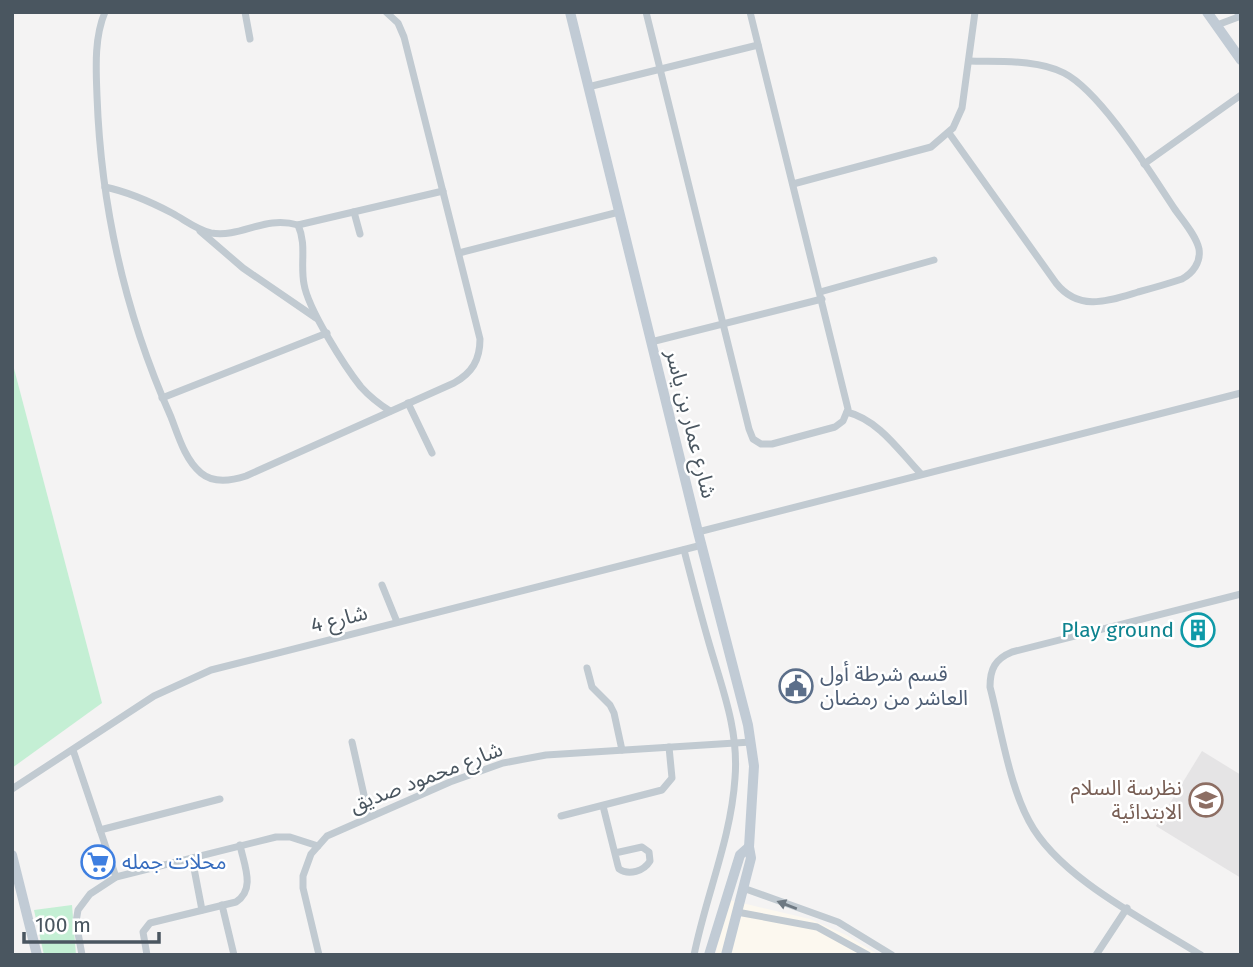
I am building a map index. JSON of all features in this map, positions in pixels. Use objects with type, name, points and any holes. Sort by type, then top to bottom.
[{"type":"street","points":[[105,12],[97,39],[99,133],[117,255],[144,352],[192,463],[206,477],[226,481],[246,476],[463,378],[477,360],[480,338],[402,30],[386,12]]},
{"type":"street","points":[[245,12],[250,39]]},
{"type":"street","name":"شارع عمار بن ياسر","points":[[570,12],[751,742],[751,858],[726,955]]},
{"type":"street","points":[[646,12],[750,434],[757,442],[772,444],[840,425],[848,412],[848,404],[750,12]]},
{"type":"street","points":[[793,184],[925,150],[948,133],[957,122],[962,108],[975,12]]},
{"type":"street","points":[[1206,12],[1241,60]]},
{"type":"street","points":[[1217,25],[1240,14]]},
{"type":"street","points":[[588,87],[758,45]]},
{"type":"street","points":[[948,133],[1055,283],[1069,296],[1087,303],[1112,300],[1178,280],[1189,274],[1198,263],[1197,244],[1144,164],[1092,96],[1063,72],[1039,65],[969,61]]},
{"type":"street","points":[[1144,164],[1241,95]]},
{"type":"street","points":[[105,187],[145,201],[210,233],[224,233],[275,222],[298,225],[443,191]]},
{"type":"street","points":[[354,212],[360,233]]},
{"type":"street","points":[[459,253],[619,212]]},
{"type":"street","points":[[298,225],[304,244],[303,275],[306,293],[327,333],[362,388],[390,411]]},
{"type":"street","points":[[197,228],[243,268],[320,320]]},
{"type":"street","points":[[651,342],[723,324],[934,260]]},
{"type":"street","points":[[162,398],[327,333]]},
{"type":"street","points":[[698,532],[1241,393]]},
{"type":"street","points":[[408,403],[432,453]]},
{"type":"street","points":[[848,412],[877,427],[921,474]]},
{"type":"street","name":"شارع 4","points":[[12,789],[154,696],[194,676],[228,664],[702,545]]},
{"type":"street","points":[[684,550],[708,641],[730,709],[736,776],[729,824],[694,955]]},
{"type":"street","points":[[382,585],[397,622]]},
{"type":"street","points":[[1201,955],[1082,880],[1061,863],[1029,822],[1015,787],[990,687],[990,674],[994,664],[1002,656],[1012,652],[1241,593]]},
{"type":"street","points":[[587,668],[592,687],[610,705],[614,713],[622,750]]},
{"type":"street","points":[[352,742],[369,817]]},
{"type":"street","name":"شارع محمود صديق","points":[[318,846],[327,836],[369,817],[450,782],[503,763],[546,755],[751,742]]},
{"type":"street","points":[[561,816],[662,790],[669,785],[673,769],[669,747]]},
{"type":"street","points":[[73,750],[116,877]]},
{"type":"street","points":[[100,830],[220,799]]},
{"type":"street","points":[[603,806],[615,853],[620,869],[626,873],[644,868],[650,861],[649,852],[642,847],[615,853]]},
{"type":"street","points":[[82,955],[76,922],[78,910],[90,894],[116,877],[240,845],[276,837],[290,837],[318,846],[306,865],[303,888],[319,955]]},
{"type":"street","points":[[147,955],[143,937],[146,926],[150,923],[236,902],[243,897],[247,889],[240,845]]},
{"type":"street","name":"شارع عمار بن ياسر","points":[[709,955],[740,855],[749,847]]},
{"type":"street","points":[[12,855],[37,955]]},
{"type":"street","points":[[192,858],[202,910]]},
{"type":"street","points":[[743,888],[838,922],[892,955]]},
{"type":"street","points":[[222,905],[234,955]]},
{"type":"street","points":[[1096,955],[1127,908]]},
{"type":"street","points":[[737,912],[817,927],[868,955]]},
{"type":"street","points":[[817,927],[821,916]]},
{"type":"shaded area","name":"نظرسة السلام الابتدائية","points":[[1202,751],[1241,775],[1241,878],[1156,826]]},
{"type":"shaded area","points":[[721,898],[810,919],[846,935],[879,955],[716,955]]},
{"type":"green space","points":[[12,361],[102,703],[12,768]]},
{"type":"green space","points":[[72,905],[76,955],[44,955],[34,910]]},
{"type":"place","name":"Play ground","points":[[1198,630]]},
{"type":"place","name":"قسم شرطة أول العاشر من رمضان","points":[[796,686]]},
{"type":"place","name":"نظرسة السلام الابتدائية","points":[[1206,800]]},
{"type":"place","name":"محلات جمله","points":[[98,862]]}]
